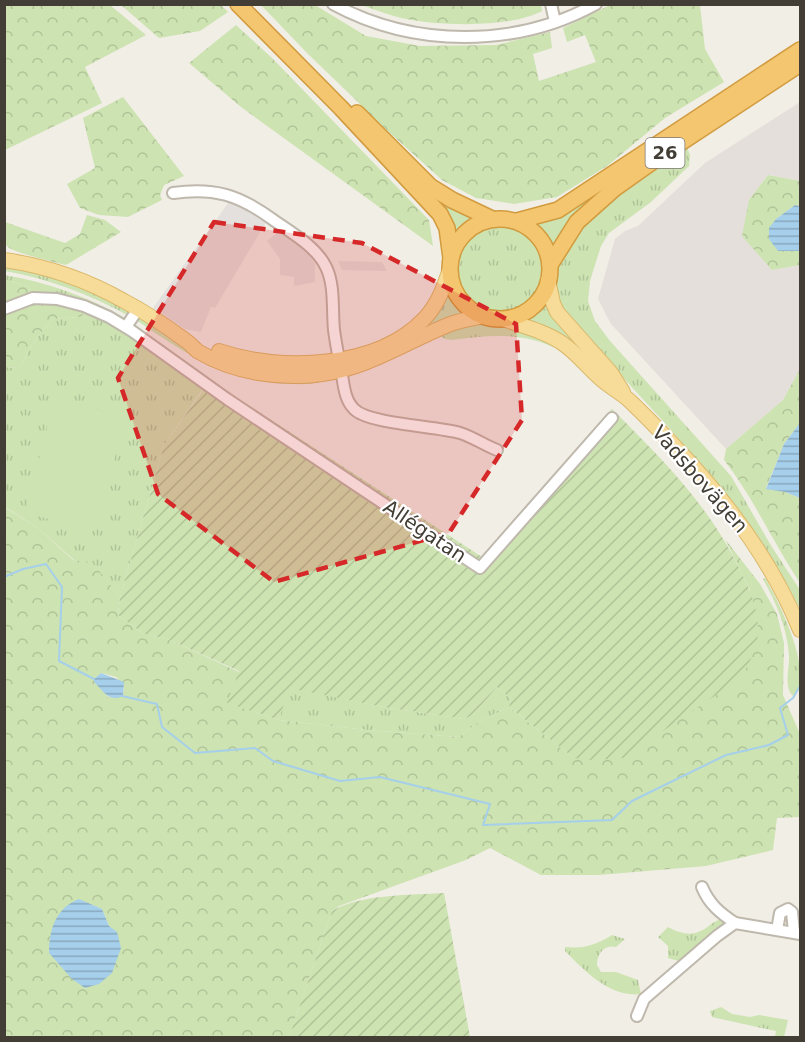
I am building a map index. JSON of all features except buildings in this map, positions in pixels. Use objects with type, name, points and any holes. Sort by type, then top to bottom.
[{"type":"highway","points":[[238,4],[341,108],[440,214],[447,228],[453,284],[459,298],[470,309],[483,316],[503,319]]},
{"type":"highway","name":"26","points":[[249,4],[431,187],[492,219],[517,221],[558,210],[801,50]]},
{"type":"highway","name":"26","points":[[503,319],[521,314],[541,298],[549,273],[577,222],[614,189],[801,64]]},
{"type":"highway","points":[[451,263],[463,235],[476,225],[492,219]]},
{"type":"highway","points":[[517,221],[540,238],[547,251],[549,273]]},
{"type":"main road","points":[[4,260],[42,267],[89,283],[138,309],[188,341],[197,351],[216,360],[248,371],[297,376],[321,374],[382,346],[414,327],[435,305],[445,285],[451,263]]},
{"type":"main road","name":"Vadsbovägen","points":[[549,273],[553,303],[557,312],[611,373],[626,397]]},
{"type":"main road","points":[[340,365],[370,362],[450,324],[483,316]]},
{"type":"main road","name":"Vadsbovägen","points":[[503,319],[544,333],[561,342],[603,381],[626,397],[708,483],[744,529],[777,580],[801,630]]},
{"type":"street","points":[[333,4],[381,24],[440,36],[500,36],[555,22],[596,4]]},
{"type":"street","points":[[550,4],[555,22]]},
{"type":"street","points":[[173,193],[186,191],[213,193],[244,200],[319,256],[330,276],[334,332],[347,399],[359,414],[381,421],[423,425],[464,434],[497,450]]},
{"type":"street","points":[[4,309],[33,298],[57,299],[84,306],[126,327],[138,309]]},
{"type":"street","name":"Allégatan","points":[[126,327],[480,568],[612,418]]},
{"type":"street","points":[[702,887],[711,904],[720,914],[735,923],[777,930],[797,933],[792,912],[788,909],[780,913],[777,930]]},
{"type":"street","points":[[637,1016],[644,999],[735,923]]},
{"type":"highlighted area","points":[[214,222],[362,243],[516,324],[522,420],[449,533],[274,582],[158,494],[118,378]]},
{"type":"shaded area","points":[[800,102],[800,181],[768,175],[749,200],[772,270],[800,265],[800,369],[783,400],[726,449],[611,324],[598,299],[615,239],[625,231],[638,226],[705,163]]},
{"type":"shaded area","points":[[231,199],[268,219],[215,308],[211,307],[201,332],[185,329],[153,308]]},
{"type":"shaded area","points":[[280,230],[305,249],[315,264],[315,282],[294,286],[294,277],[280,275],[280,259],[267,241]]},
{"type":"shaded area","points":[[338,261],[382,262],[387,271],[342,270]]},
{"type":"green space","points":[[5,4],[110,5],[146,35],[85,67],[102,103],[5,150]]},
{"type":"green space","points":[[541,4],[542,11],[529,17],[475,24],[406,19],[362,5]]},
{"type":"green space","points":[[121,5],[221,5],[228,12],[200,31],[159,38]]},
{"type":"green space","points":[[261,5],[315,5],[366,36],[420,46],[496,45],[550,32],[552,48],[533,54],[539,81],[596,62],[585,35],[567,42],[563,28],[610,5],[700,5],[705,49],[724,82],[665,118],[607,166],[557,197],[514,204],[476,198],[442,180],[308,54]]},
{"type":"green space","points":[[236,25],[272,58],[429,220],[433,246],[241,107],[189,63]]},
{"type":"green space","points":[[123,97],[184,176],[164,185],[160,195],[162,200],[128,217],[99,215],[80,208],[67,184],[95,168],[83,118]]},
{"type":"green space","points":[[687,147],[690,155],[689,166],[651,202],[609,233],[601,246],[590,281],[588,301],[595,321],[610,341],[731,476],[770,544],[800,590],[800,609],[778,569],[724,492],[661,419],[566,316],[556,290],[558,264],[571,240],[591,216],[642,176]]},
{"type":"green space","points":[[413,175],[482,218],[468,226],[456,238],[454,237]]},
{"type":"green space","points":[[768,175],[800,181],[800,206],[795,205],[776,219],[778,251],[800,251],[800,265],[772,270],[742,236],[749,200]]},
{"type":"green space","points":[[598,190],[600,192],[579,210],[550,251],[542,237],[530,225]]},
{"type":"green space","points":[[87,215],[105,220],[121,232],[66,265],[17,252],[7,246],[4,241],[5,222],[65,243],[80,234]]},
{"type":"green space","points":[[500,222],[517,226],[532,236],[542,251],[546,268],[542,285],[532,300],[517,310],[500,314],[483,310],[468,300],[458,285],[454,268],[458,251],[468,236],[483,226]]},
{"type":"green space","points":[[4,265],[52,277],[82,288],[127,308],[129,316],[68,288],[5,271]]},
{"type":"green space","points":[[4,275],[67,291],[127,319],[123,320],[29,297],[30,287],[5,280]]},
{"type":"green space","points":[[5,280],[30,287],[29,297],[5,307]]},
{"type":"green space","points":[[450,287],[458,300],[471,312],[434,328],[428,319]]},
{"type":"green space","points":[[544,297],[607,377],[517,318],[532,309]]},
{"type":"green space","points":[[32,301],[52,301],[86,311],[81,317],[53,319],[37,337],[19,368],[5,367],[5,312]]},
{"type":"green space","points":[[86,311],[99,315],[205,386],[164,445],[120,597],[92,563],[74,560],[38,528],[5,507],[4,367],[19,368],[37,337],[53,319],[81,317]]},
{"type":"green space","points":[[144,319],[184,346],[319,379],[320,382],[288,384],[266,382],[226,372],[189,354],[136,320]]},
{"type":"green space","points":[[470,323],[497,325],[537,336],[561,349],[571,358],[557,349],[529,339],[483,336],[452,340],[437,334]]},
{"type":"green space","points":[[800,369],[800,423],[784,444],[766,488],[800,498],[800,583],[745,490],[724,460],[726,449],[783,400]]},
{"type":"green space","points":[[210,380],[482,557],[612,409],[666,465],[699,504],[728,546],[744,577],[755,607],[758,637],[755,649],[741,678],[623,758],[592,760],[574,758],[509,707],[511,699],[497,687],[473,715],[464,719],[383,707],[289,688],[279,720],[227,703],[239,671],[170,640],[144,634],[118,615],[120,597],[164,445]]},
{"type":"green space","points":[[55,397],[125,418],[96,531],[25,513]]},
{"type":"green space","points":[[4,507],[38,528],[73,560],[92,562],[120,597],[118,615],[144,634],[170,640],[239,672],[228,703],[279,720],[459,737],[477,723],[509,707],[574,758],[741,678],[750,590],[725,539],[760,584],[777,614],[784,643],[783,695],[800,734],[800,817],[777,818],[773,850],[706,866],[599,875],[541,875],[490,848],[466,860],[339,906],[332,911],[289,1037],[5,1037]],"holes":[[[101,673],[116,677],[124,685],[123,696],[108,697],[94,679]],[[91,905],[102,909],[109,926],[117,933],[99,984]]]},
{"type":"green space","points":[[765,578],[784,615],[799,659],[800,685],[793,696],[788,687],[789,655],[786,635],[763,579]]},
{"type":"green space","points":[[288,687],[383,707],[464,719],[473,715],[497,687],[511,699],[509,707],[477,723],[459,737],[279,720]]},
{"type":"green space","points":[[444,893],[470,1037],[289,1037],[332,911],[343,905],[371,898]]},
{"type":"green space","points":[[723,919],[727,924],[682,962],[668,958],[668,946],[658,937],[668,927],[679,932],[693,933],[704,930]]},
{"type":"green space","points":[[612,935],[625,939],[616,947],[605,948],[598,957],[597,965],[601,972],[616,972],[638,980],[641,994],[619,992],[609,987],[590,974],[565,951],[565,947],[590,946]]},
{"type":"green space","points":[[721,1007],[732,1014],[750,1017],[759,1015],[788,1020],[784,1037],[775,1037],[776,1031],[712,1017],[710,1011]]},
{"type":"water","points":[[795,205],[800,206],[800,251],[778,251],[769,239],[769,228],[776,219]]},
{"type":"water","points":[[800,423],[800,498],[785,492],[766,489],[784,444]]},
{"type":"water","points":[[101,673],[124,682],[123,696],[113,698],[103,692],[94,682],[94,679]]},
{"type":"water","points":[[79,899],[102,909],[109,926],[117,932],[121,948],[112,973],[99,984],[85,988],[72,979],[49,953],[50,936],[55,920],[65,908]]},
{"type":"waterway","points":[[4,577],[23,569],[46,564],[62,587],[59,661],[94,679]]},
{"type":"waterway","points":[[122,696],[157,704],[162,727],[195,753],[255,748],[273,761],[340,781],[380,777],[490,804],[483,825],[612,820],[632,801],[726,755],[769,745],[788,735],[780,708],[793,698],[800,686]]}]
